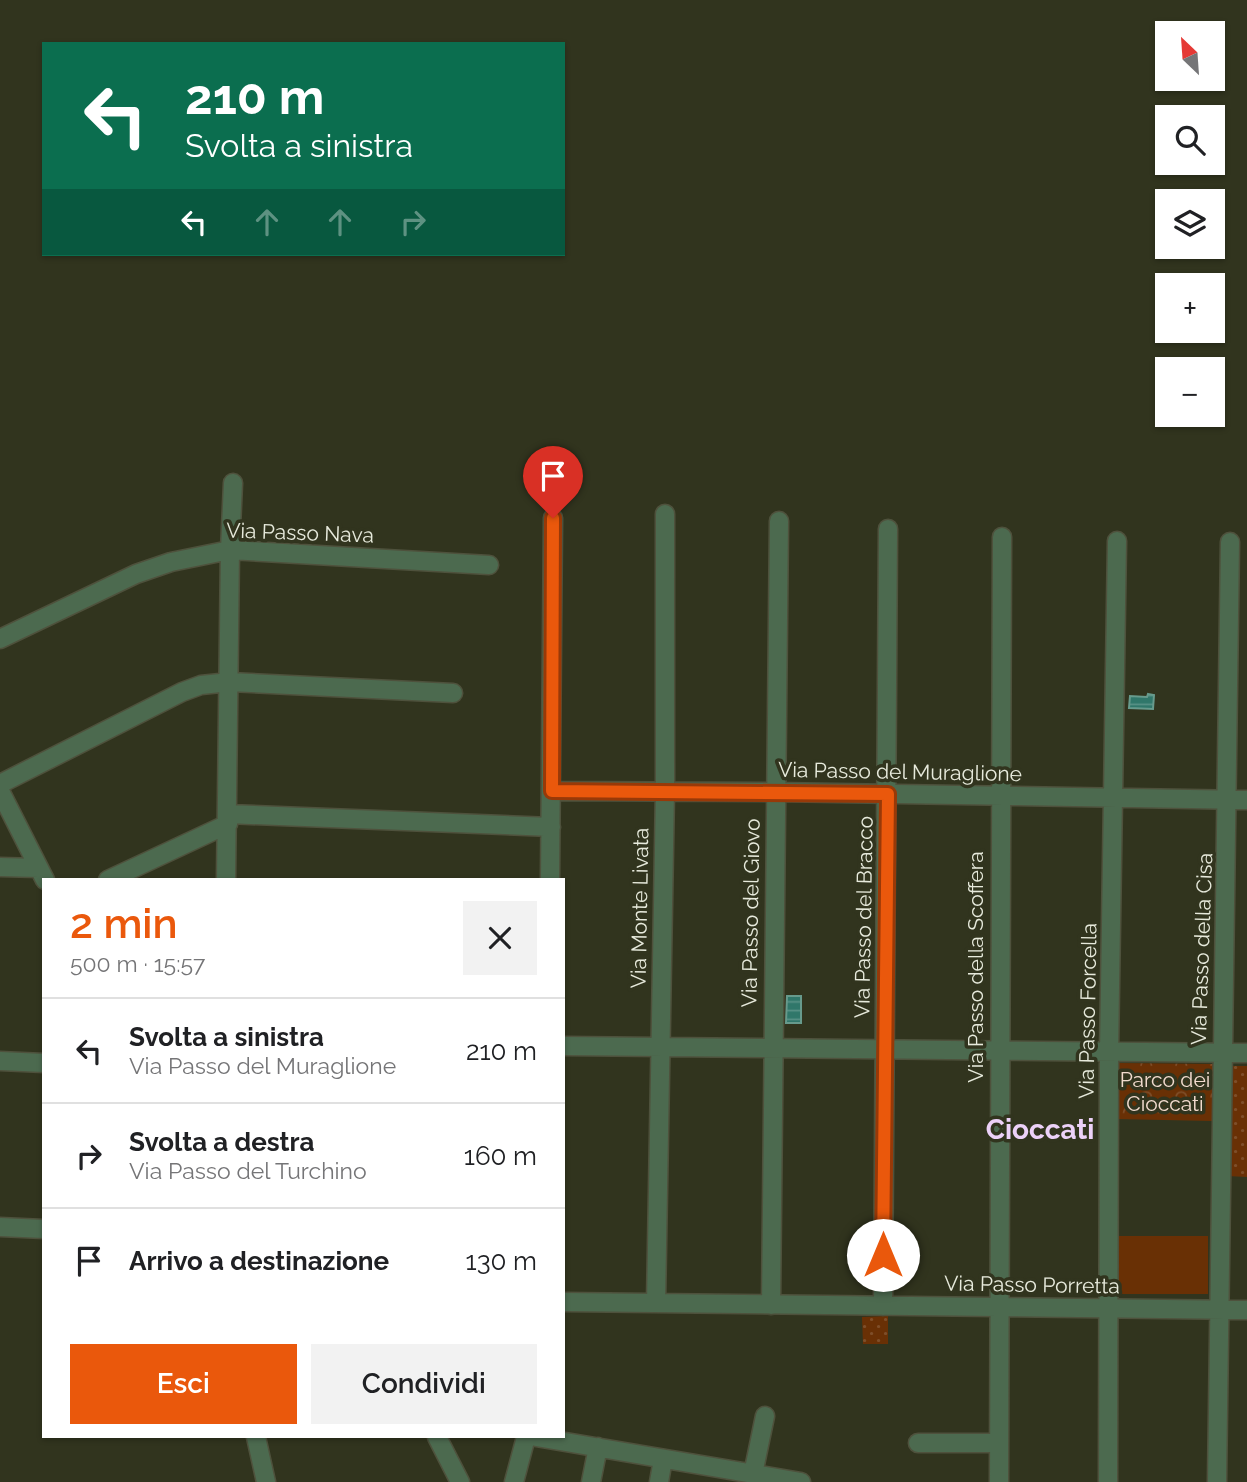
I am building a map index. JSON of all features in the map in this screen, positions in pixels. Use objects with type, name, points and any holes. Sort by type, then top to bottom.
[{"type":"street","points":[[226,878],[233,483]]},
{"type":"street","name":"Via Monte Livata","points":[[656,1303],[665,791],[665,514]]},
{"type":"street","points":[[550,878],[553,518]]},
{"type":"street","name":"Via Passo del Giovo","points":[[771,1305],[779,521]]},
{"type":"street","name":"Via Passo del Bracco","points":[[883,1306],[888,529]]},
{"type":"street","name":"Via Passo della Scoffera","points":[[999,1482],[1002,537]]},
{"type":"street","name":"Via Passo Forcella","points":[[1108,1482],[1109,1052],[1118,541]]},
{"type":"street","name":"Via Passo della Cisa","points":[[1217,1482],[1222,1052],[1229,800],[1230,542]]},
{"type":"street","name":"Via Passo Nava","points":[[0,639],[136,573],[174,561],[230,550],[489,565]]},
{"type":"street","points":[[42,874],[1,793],[187,690],[230,682],[453,693]]},
{"type":"street","name":"Via Passo del Muraglione","points":[[552,791],[1247,800]]},
{"type":"street","points":[[112,878],[228,819],[551,827]]},
{"type":"street","points":[[0,867],[42,874]]},
{"type":"street","points":[[565,1046],[1247,1053]]},
{"type":"street","points":[[0,1061],[42,1063]]},
{"type":"street","points":[[0,1227],[42,1229]]},
{"type":"street","name":"Via Passo Porretta","points":[[565,1302],[1247,1310]]},
{"type":"street","points":[[754,1474],[765,1416]]},
{"type":"street","points":[[256,1438],[266,1482]]},
{"type":"street","points":[[438,1438],[460,1482]]},
{"type":"street","points":[[514,1482],[526,1438]]},
{"type":"street","points":[[542,1438],[663,1459],[725,1476],[754,1474],[801,1482]]},
{"type":"street","points":[[918,1443],[999,1443]]},
{"type":"street","points":[[591,1482],[598,1447]]},
{"type":"street","points":[[659,1482],[663,1459]]},
{"type":"green space","name":"Parco dei Cioccati","points":[[1117,1063],[1213,1064],[1212,1121],[1116,1119]]},
{"type":"green space","points":[[1229,1066],[1247,1066],[1247,1177],[1227,1176]]},
{"type":"green space","points":[[1113,1236],[1208,1236],[1208,1294],[1113,1294]]},
{"type":"green space","points":[[888,1316],[888,1344],[863,1344],[862,1317]]},
{"type":"water","points":[[1148,694],[1154,695],[1153,709],[1129,708],[1130,696],[1147,697]]},
{"type":"water","points":[[787,996],[801,996],[801,1023],[786,1023]]},
{"type":"district","name":"Cioccati","points":[[1040,1129]]},
{"type":"route","points":[[553,518],[552,791],[888,794],[883,1255]]}]
